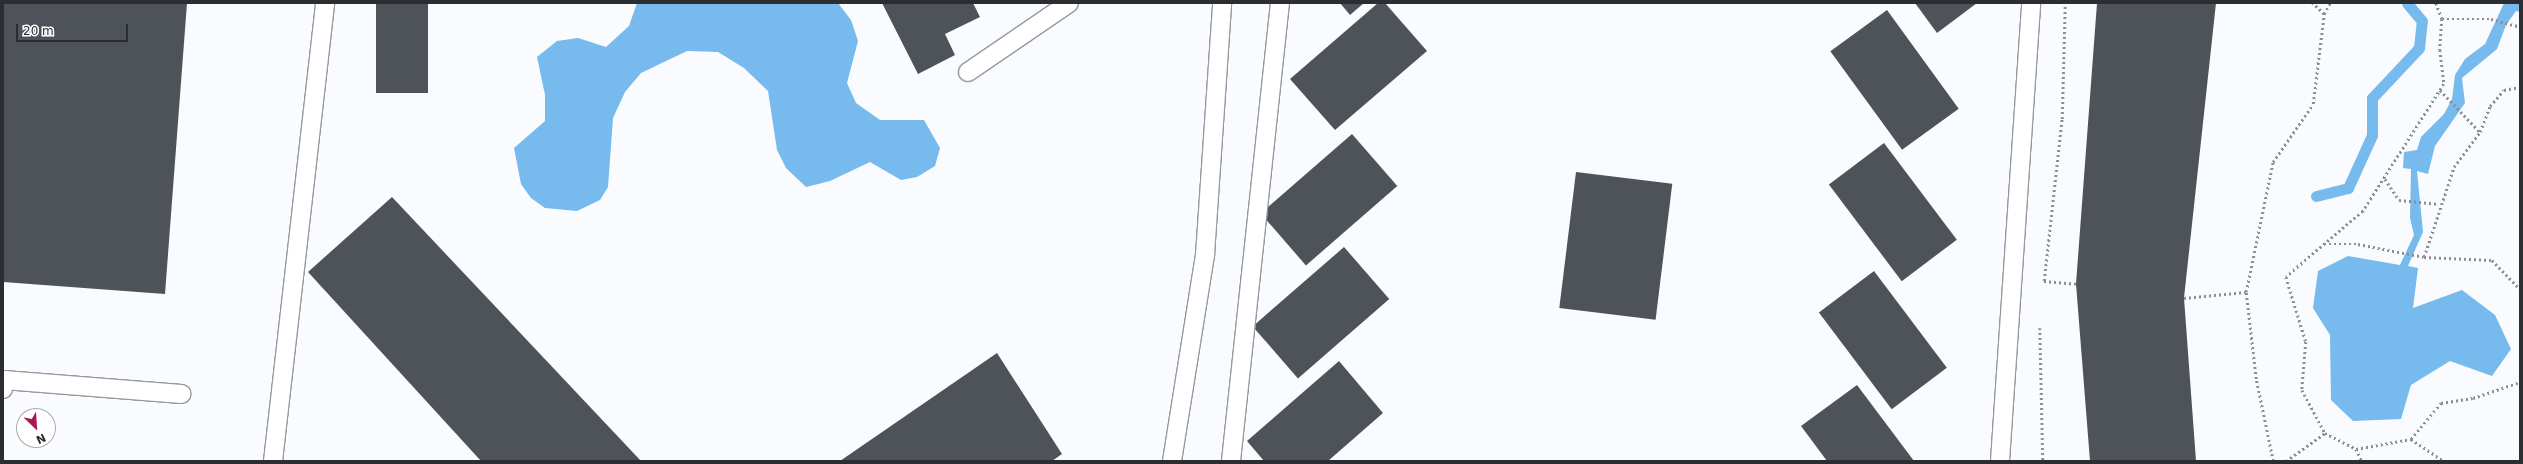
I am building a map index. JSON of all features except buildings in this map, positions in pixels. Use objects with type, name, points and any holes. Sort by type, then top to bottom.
[{"type":"lane","points":[[273,461],[325,3]]},
{"type":"lane","points":[[968,72],[1069,3]]},
{"type":"lane","points":[[1172,461],[1205,255],[1222,3]]},
{"type":"lane","points":[[1231,461],[1280,3]]},
{"type":"lane","points":[[2000,461],[2031,3]]},
{"type":"lane","points":[[3,390],[4,380],[181,394]]},
{"type":"path","points":[[2043,288],[2062,119],[2065,3]]},
{"type":"path","points":[[2312,3],[2324,14]]},
{"type":"path","points":[[2273,461],[2256,379],[2246,292],[2273,162],[2313,104],[2324,14],[2330,3]]},
{"type":"path","points":[[2362,461],[2356,449],[2325,433],[2302,390],[2306,342],[2286,277],[2363,211],[2385,179],[2444,84],[2440,50],[2442,19],[2436,3]]},
{"type":"path","points":[[2442,19],[2491,19],[2520,27]]},
{"type":"path","points":[[2424,257],[2439,204],[2454,167],[2480,132],[2490,106],[2504,90],[2520,87]]},
{"type":"path","points":[[2440,90],[2470,125],[2480,132]]},
{"type":"path","points":[[2385,179],[2399,200],[2430,201],[2439,204]]},
{"type":"path","points":[[2323,244],[2358,244],[2424,257],[2492,260],[2520,289]]},
{"type":"path","points":[[2044,281],[2076,284]]},
{"type":"path","points":[[2184,298],[2246,292]]},
{"type":"path","points":[[2040,322],[2043,461]]},
{"type":"path","points":[[2356,449],[2411,439],[2441,403],[2473,398],[2520,382]]},
{"type":"path","points":[[2286,461],[2325,433]]},
{"type":"path","points":[[2411,439],[2444,461]]},
{"type":"water","points":[[637,3],[838,3],[851,20],[858,41],[847,83],[856,103],[880,120],[924,120],[940,148],[935,166],[917,177],[901,180],[870,162],[830,181],[806,187],[786,168],[777,150],[768,91],[744,68],[718,52],[687,51],[641,73],[625,92],[613,118],[608,187],[600,200],[577,211],[545,208],[531,198],[521,184],[514,148],[545,121],[545,95],[537,57],[557,41],[578,38],[606,47],[629,26]]},
{"type":"water","points":[[2504,3],[2520,3],[2520,12],[2516,11],[2506,25],[2497,49],[2462,78],[2465,103],[2435,146],[2428,174],[2417,171],[2423,232],[2408,266],[2418,268],[2413,308],[2462,290],[2495,315],[2511,349],[2492,376],[2450,361],[2411,385],[2401,419],[2353,421],[2331,400],[2330,335],[2313,308],[2318,271],[2348,256],[2400,265],[2414,235],[2410,218],[2411,169],[2403,168],[2404,152],[2417,150],[2421,137],[2444,114],[2452,99],[2455,75],[2465,59],[2485,44]]},
{"type":"waterway","points":[[2316,196],[2348,188],[2372,135],[2372,98],[2419,48],[2422,21],[2407,3]]}]
